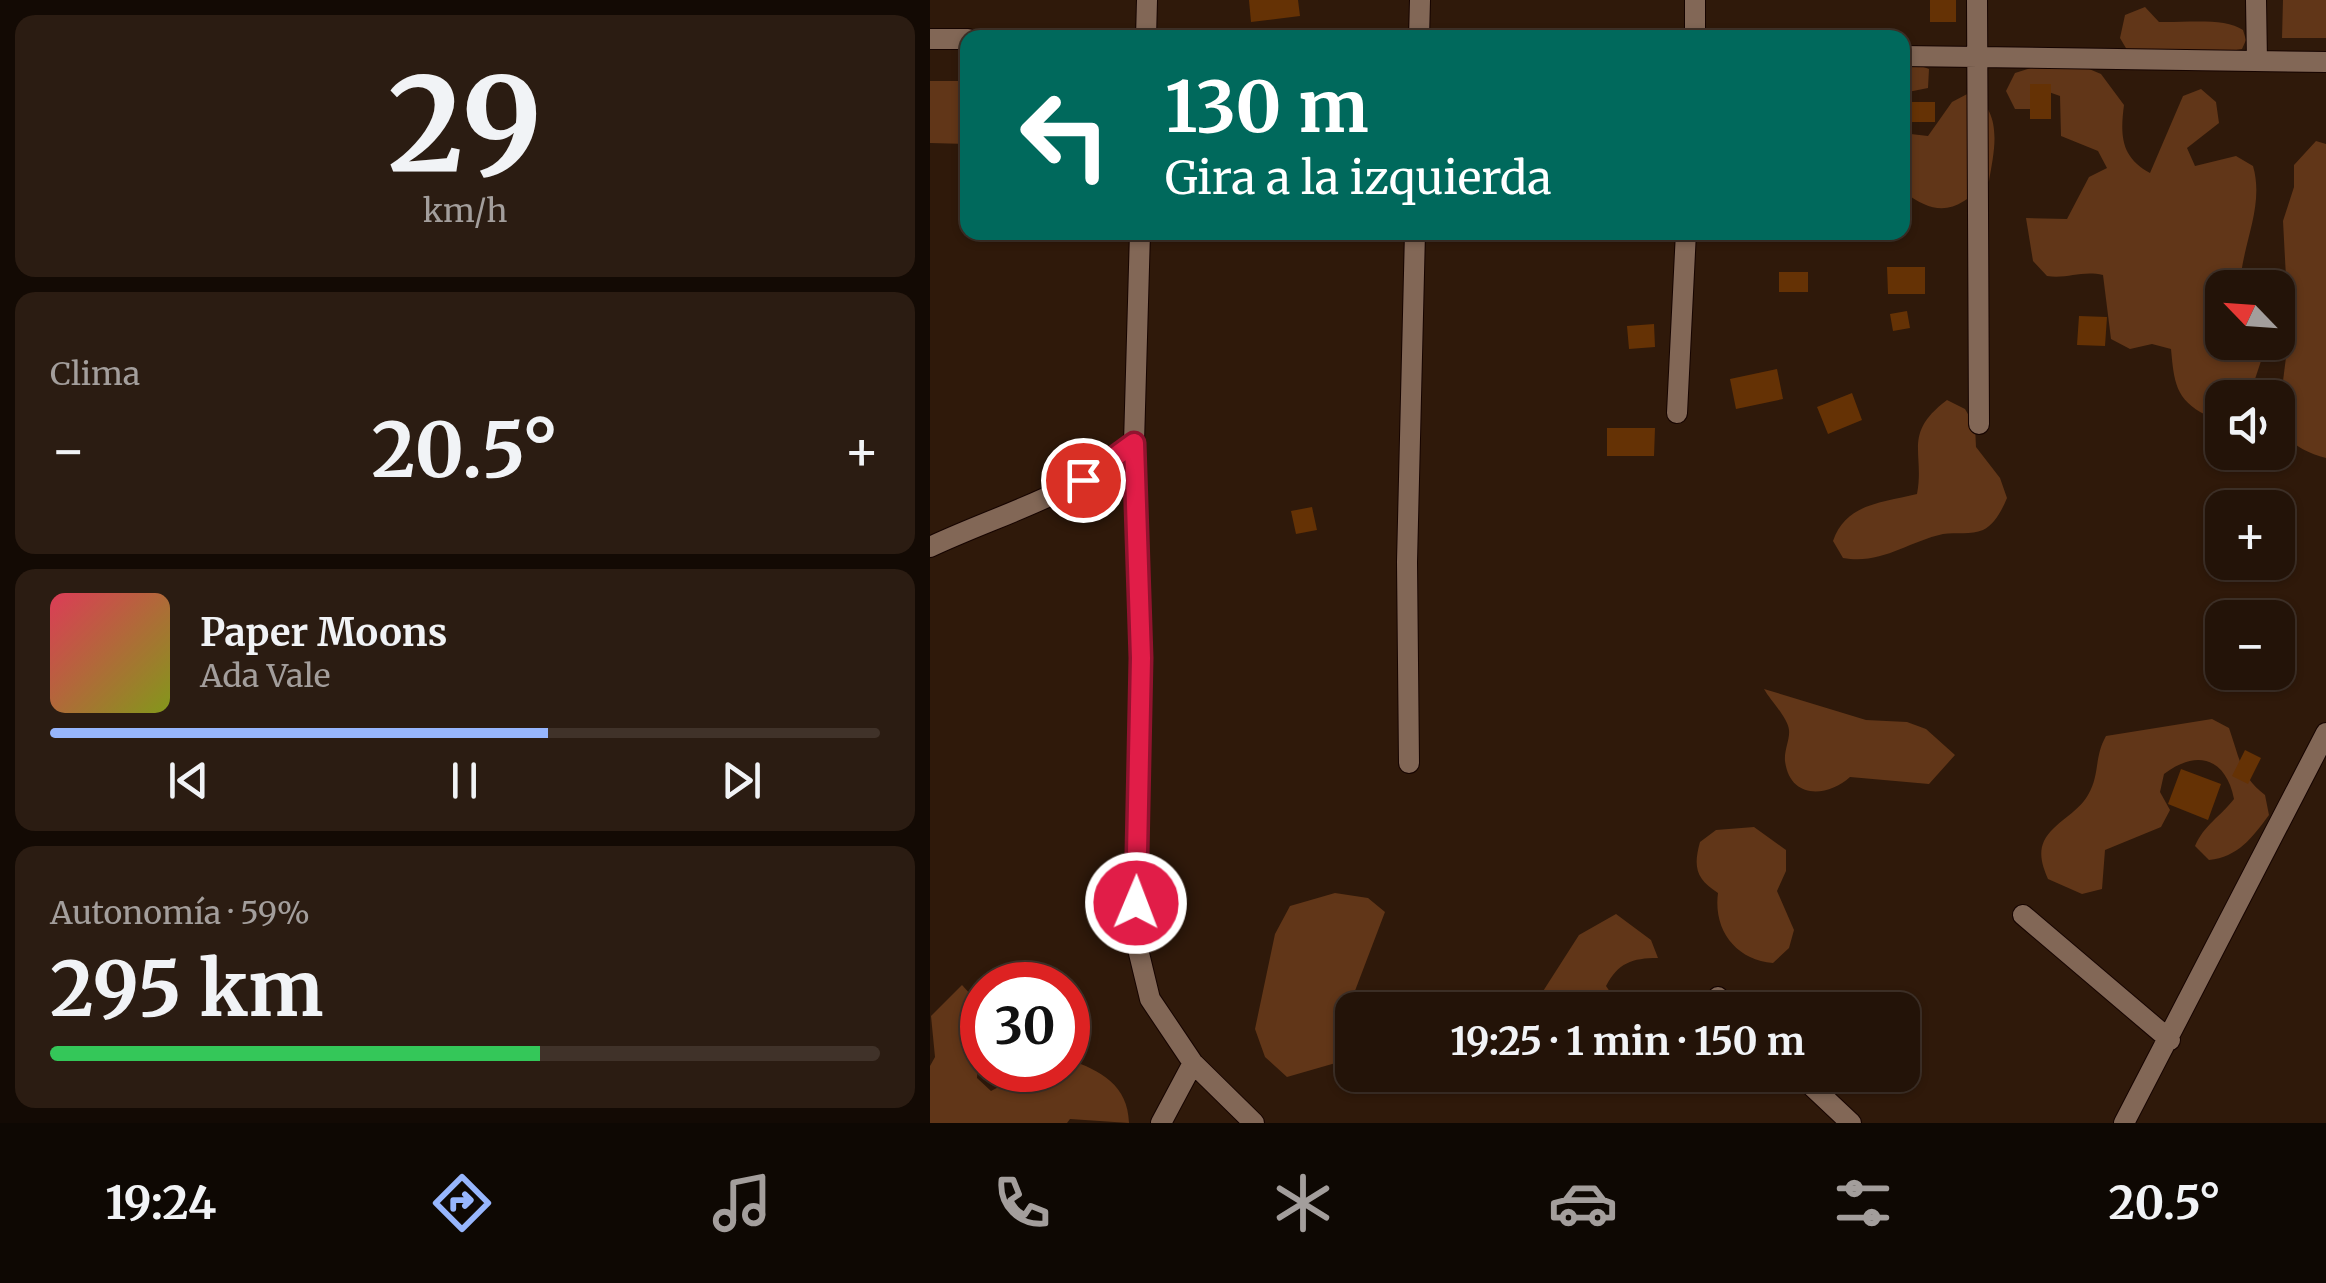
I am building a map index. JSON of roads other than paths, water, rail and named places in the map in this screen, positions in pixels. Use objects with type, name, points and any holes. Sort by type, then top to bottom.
[{"type":"street","points":[[1146,30],[1147,0]]},
{"type":"street","points":[[1419,30],[1420,0]]},
{"type":"street","points":[[1695,30],[1696,0]]},
{"type":"street","points":[[1978,0],[1979,424]]},
{"type":"street","points":[[2256,0],[2256,61]]},
{"type":"street","points":[[930,39],[960,39]]},
{"type":"street","points":[[1910,56],[2326,62]]},
{"type":"street","points":[[1140,240],[1134,443],[1141,658],[1136,940],[1150,999],[1194,1062],[1254,1123]]},
{"type":"street","points":[[1409,764],[1414,240]]},
{"type":"street","points":[[1677,413],[1686,240]]},
{"type":"street","points":[[930,547],[1060,493],[1106,468],[1134,443]]},
{"type":"street","points":[[2124,1123],[2326,733]]},
{"type":"street","points":[[2022,915],[2170,1040]]},
{"type":"street","points":[[1161,1123],[1194,1062]]},
{"type":"street","points":[[1818,1092],[1851,1123]]}]
